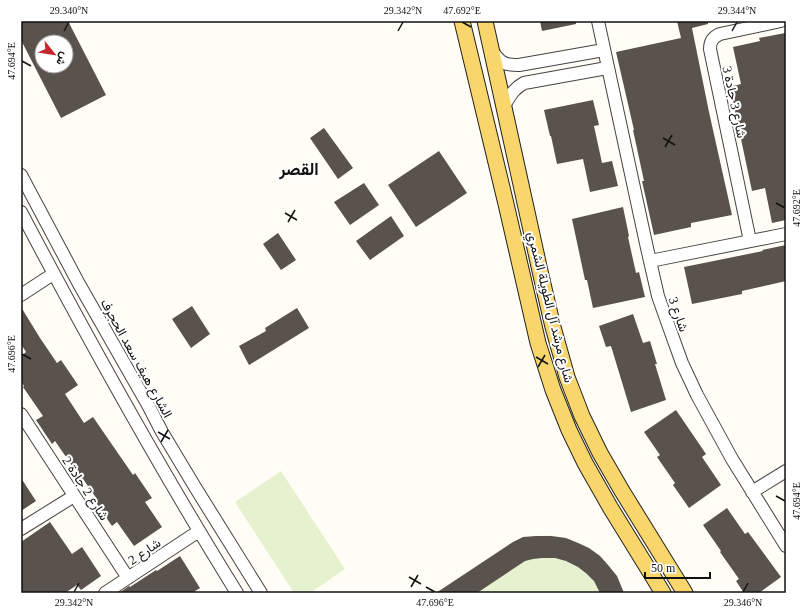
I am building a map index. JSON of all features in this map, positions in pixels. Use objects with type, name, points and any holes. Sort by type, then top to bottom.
[{"type":"main road","name":"شارع مرشد آل الطويلة الشمري","points":[[462,21],[538,343],[553,390],[569,430],[585,463],[610,507],[664,593]]},
{"type":"main road","name":"شارع مرشد آل الطويلة الشمري","points":[[485,21],[534,246],[553,327],[567,377],[582,416],[600,453],[618,485],[685,593]]},
{"type":"main road","points":[[506,204],[513,217],[518,244],[527,248],[534,246]]},
{"type":"main road","points":[[654,578],[661,580],[671,593]]},
{"type":"street","name":"شارع 3","points":[[598,21],[658,296],[682,363],[697,394],[732,459],[786,546]]},
{"type":"street","name":"شارع 3 جادة 3","points":[[750,241],[710,44],[716,36],[720,34],[781,21]]},
{"type":"street","points":[[492,51],[500,62],[509,65],[519,65],[604,50]]},
{"type":"street","points":[[504,106],[511,94],[524,83],[608,68]]},
{"type":"street","name":"الشارع هيف سعد الحجرف","points":[[21,175],[79,284],[162,432],[261,593]]},
{"type":"street","points":[[22,214],[53,274],[130,413],[237,593]]},
{"type":"street","points":[[650,261],[786,234]]},
{"type":"street","points":[[21,295],[53,274]]},
{"type":"street","points":[[120,395],[127,396],[131,394],[134,391],[136,384]]},
{"type":"street","points":[[130,413],[135,406],[144,404],[148,405]]},
{"type":"street","name":"شارع 2 جادة 2","points":[[21,414],[128,578]]},
{"type":"street","points":[[752,492],[786,471]]},
{"type":"street","points":[[21,529],[74,496]]},
{"type":"street","name":"شارع 2","points":[[104,593],[199,531]]},
{"type":"green space","points":[[281,471],[345,569],[310,593],[294,593],[235,502]]},
{"type":"green space","points":[[536,536],[562,537],[580,543],[589,548],[604,560],[611,568],[623,593],[436,593],[513,542]]},
{"type":"building","points":[[21,21],[68,21],[106,95],[61,118],[38,74],[74,74],[74,34],[34,34],[34,65],[21,40]]},
{"type":"building","points":[[540,21],[576,21],[576,24],[542,31]]},
{"type":"building","points":[[677,21],[708,21],[708,24],[692,28],[732,215],[691,223],[691,227],[654,235],[642,181],[644,181],[634,130],[616,52],[681,38]]},
{"type":"building","points":[[785,33],[786,220],[772,223],[765,188],[752,191],[730,87],[741,84],[733,47],[760,41],[759,38]]},
{"type":"building","points":[[593,100],[599,125],[594,126],[602,163],[612,161],[618,186],[590,192],[583,159],[557,164],[544,110]]},
{"type":"building","points":[[324,128],[353,168],[338,179],[310,138]]},
{"type":"building","points":[[439,151],[467,193],[416,227],[388,185]]},
{"type":"building","points":[[364,183],[379,205],[350,225],[334,202]]},
{"type":"building","points":[[623,207],[636,273],[639,272],[645,297],[593,308],[587,280],[585,280],[572,219]]},
{"type":"building","points":[[391,216],[404,236],[370,260],[356,241]]},
{"type":"building","points":[[278,233],[296,260],[281,270],[263,244]]},
{"type":"building","points":[[786,245],[786,281],[742,291],[742,294],[692,304],[684,267]]},
{"type":"building","points":[[192,306],[210,334],[191,348],[172,319]]},
{"type":"building","points":[[21,307],[57,363],[61,360],[78,385],[65,394],[84,423],[93,417],[133,475],[135,473],[152,498],[145,502],[162,527],[134,546],[117,522],[112,526],[95,501],[97,499],[74,466],[73,467],[55,441],[52,444],[36,420],[43,416],[23,387],[24,386],[21,381],[21,356],[26,352],[21,344]]},
{"type":"building","points":[[297,308],[309,328],[249,365],[239,346],[266,331],[265,328]]},
{"type":"building","points":[[633,314],[643,343],[650,341],[666,400],[631,412],[611,346],[606,347],[599,326]]},
{"type":"building","points":[[676,410],[706,454],[702,457],[721,485],[689,508],[673,485],[675,483],[657,457],[660,455],[644,432]]},
{"type":"building","points":[[21,478],[36,501],[21,511]]},
{"type":"building","points":[[727,508],[745,534],[748,532],[781,577],[759,593],[744,593],[736,581],[739,579],[703,525]]},
{"type":"building","points":[[50,522],[72,554],[82,547],[101,576],[81,590],[77,585],[65,593],[21,593],[21,542]]},
{"type":"building","points":[[536,536],[566,538],[589,548],[600,556],[617,576],[624,593],[600,593],[594,581],[578,567],[566,561],[555,558],[542,558],[525,561],[477,593],[436,593],[513,542],[523,537]]},
{"type":"building","points":[[180,556],[200,588],[192,593],[119,593],[156,570],[157,571]]},
{"type":"district","name":"القصر","points":[[299,169]]}]
